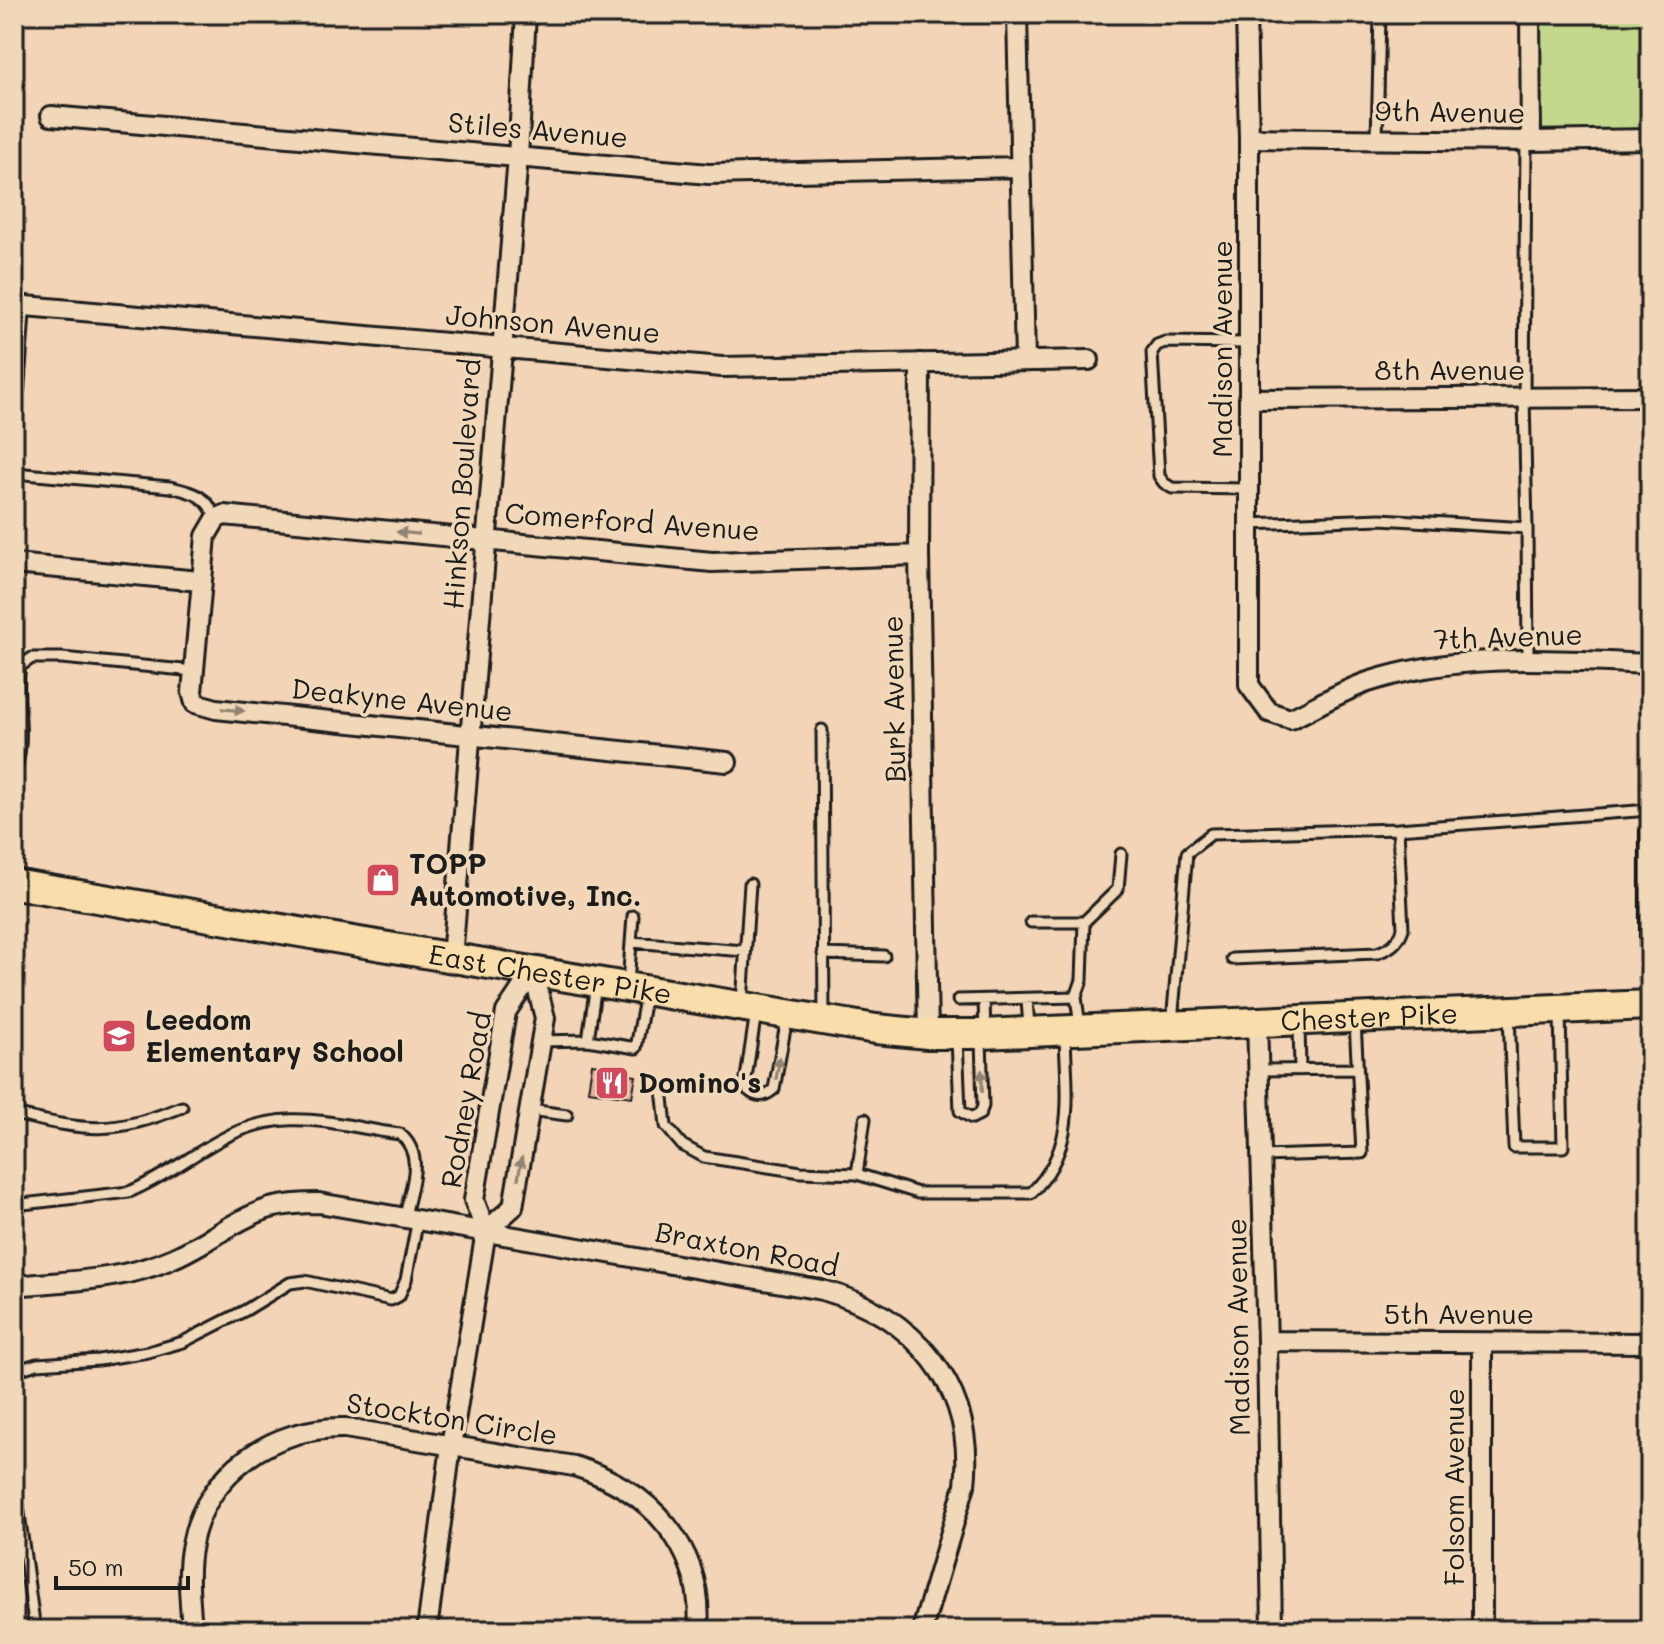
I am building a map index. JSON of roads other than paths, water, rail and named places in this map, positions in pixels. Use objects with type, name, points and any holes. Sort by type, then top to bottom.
[{"type":"main road","name":"East Chester Pike","points":[[14,884],[824,1020],[928,1034],[1079,1030]]},
{"type":"main road","name":"Chester Pike","points":[[1079,1030],[1650,1005]]},
{"type":"street","name":"Hinkson Boulevard","points":[[452,958],[518,157],[526,14]]},
{"type":"street","points":[[1017,14],[1025,361]]},
{"type":"street","name":"Madison Avenue","points":[[1246,14],[1250,343],[1249,685]]},
{"type":"street","points":[[1528,141],[1530,14]]},
{"type":"street","name":"Stiles Avenue","points":[[51,116],[709,174],[1020,167]]},
{"type":"street","name":"9th Avenue","points":[[1249,138],[1650,139]]},
{"type":"street","points":[[14,390],[17,306]]},
{"type":"street","name":"Johnson Avenue","points":[[17,306],[722,367],[1089,360]]},
{"type":"street","name":"Burk Avenue","points":[[920,363],[919,555],[928,1034]]},
{"type":"street","name":"8th Avenue","points":[[1250,399],[1650,397]]},
{"type":"street","name":"Comerford Avenue","points":[[216,519],[224,515],[712,562],[919,555]]},
{"type":"street","points":[[14,564],[200,581],[206,536],[216,519]]},
{"type":"street","name":"Deakyne Avenue","points":[[200,581],[192,692],[195,703],[205,707],[727,762]]},
{"type":"street","name":"7th Avenue","points":[[1249,685],[1269,712],[1290,719],[1365,683],[1418,668],[1472,661],[1528,659],[1650,664]]},
{"type":"street","points":[[1650,832],[1650,979]]},
{"type":"street","points":[[486,1231],[513,1207],[545,1018],[533,971]]},
{"type":"street","name":"Rodney Road","points":[[427,1630],[451,1446],[486,1231],[474,1200],[506,1012],[533,971]]},
{"type":"street","name":"Madison Avenue","points":[[1257,1022],[1272,1630]]},
{"type":"street","name":"Braxton Road","points":[[14,1286],[107,1277],[142,1270],[171,1259],[268,1209],[319,1203],[822,1290],[869,1306],[910,1335],[936,1365],[951,1388],[966,1437],[968,1462],[959,1508],[922,1630]]},
{"type":"street","name":"5th Avenue","points":[[1267,1341],[1650,1343]]},
{"type":"street","name":"Folsom Avenue","points":[[1482,1343],[1482,1630]]},
{"type":"street","name":"Stockton Circle","points":[[192,1630],[189,1565],[192,1542],[200,1516],[212,1493],[252,1454],[294,1434],[320,1427],[345,1428],[574,1466],[601,1474],[631,1491],[671,1530],[683,1550],[697,1587],[698,1630]]},
{"type":"lane","points":[[1377,139],[1380,14]]},
{"type":"lane","points":[[1528,141],[1524,398],[1528,659]]},
{"type":"lane","points":[[1250,343],[1165,342],[1157,345],[1152,352],[1159,476],[1164,483],[1172,488],[1250,489]]},
{"type":"lane","points":[[14,473],[190,491],[211,505],[216,519]]},
{"type":"lane","points":[[1250,524],[1381,519],[1527,528]]},
{"type":"lane","points":[[14,772],[19,760],[17,683],[20,666],[32,658],[194,671]]},
{"type":"lane","points":[[822,730],[824,1020]]},
{"type":"lane","points":[[1172,1026],[1187,853],[1211,834],[1398,829],[1650,810]]},
{"type":"lane","points":[[1232,959],[1377,953],[1391,948],[1403,929],[1398,829]]},
{"type":"lane","points":[[662,1088],[666,1126],[682,1145],[704,1157],[801,1172],[857,1174],[918,1193],[1031,1193],[1044,1181],[1067,1129],[1079,1030],[1076,997],[1082,980],[1084,922],[1118,889],[1121,854]]},
{"type":"lane","points":[[750,884],[745,951],[749,1008],[746,1078],[748,1090],[758,1096],[764,1096],[774,1089],[787,1014]]},
{"type":"lane","points":[[540,1041],[588,1040],[636,1048],[637,989],[631,942],[633,916]]},
{"type":"lane","points":[[1031,922],[1084,922]]},
{"type":"lane","points":[[631,942],[745,951]]},
{"type":"lane","points":[[823,954],[884,956]]},
{"type":"lane","points":[[588,1040],[597,982]]},
{"type":"lane","points":[[958,1000],[1076,997]]},
{"type":"lane","points":[[1027,999],[1029,1032]]},
{"type":"lane","points":[[974,1034],[983,1106],[980,1114],[972,1118],[960,1111],[974,1034],[984,1000]]},
{"type":"lane","points":[[1509,1011],[1514,1147],[1563,1147],[1560,1009]]},
{"type":"lane","points":[[1261,1156],[1362,1153],[1355,1018]]},
{"type":"lane","points":[[1299,1020],[1300,1070]]},
{"type":"lane","points":[[1258,1070],[1357,1069]]},
{"type":"lane","points":[[14,1114],[77,1129],[113,1129],[146,1122],[182,1107]]},
{"type":"lane","points":[[530,1110],[567,1115]]},
{"type":"lane","points":[[14,1205],[129,1192],[145,1186],[251,1125],[322,1119],[400,1134],[414,1150],[416,1160],[406,1280],[399,1296],[391,1300],[305,1281],[290,1283],[183,1342],[148,1352],[99,1360],[37,1364],[14,1371]]},
{"type":"lane","points":[[857,1174],[865,1119]]},
{"type":"lane","points":[[14,1477],[35,1630]]},
{"type":"place","name":"TOPP Automotive, Inc.","points":[[383,880]]},
{"type":"place","name":"Leedom Elementary School","points":[[119,1036]]},
{"type":"place","name":"Domino's","points":[[612,1083]]}]
